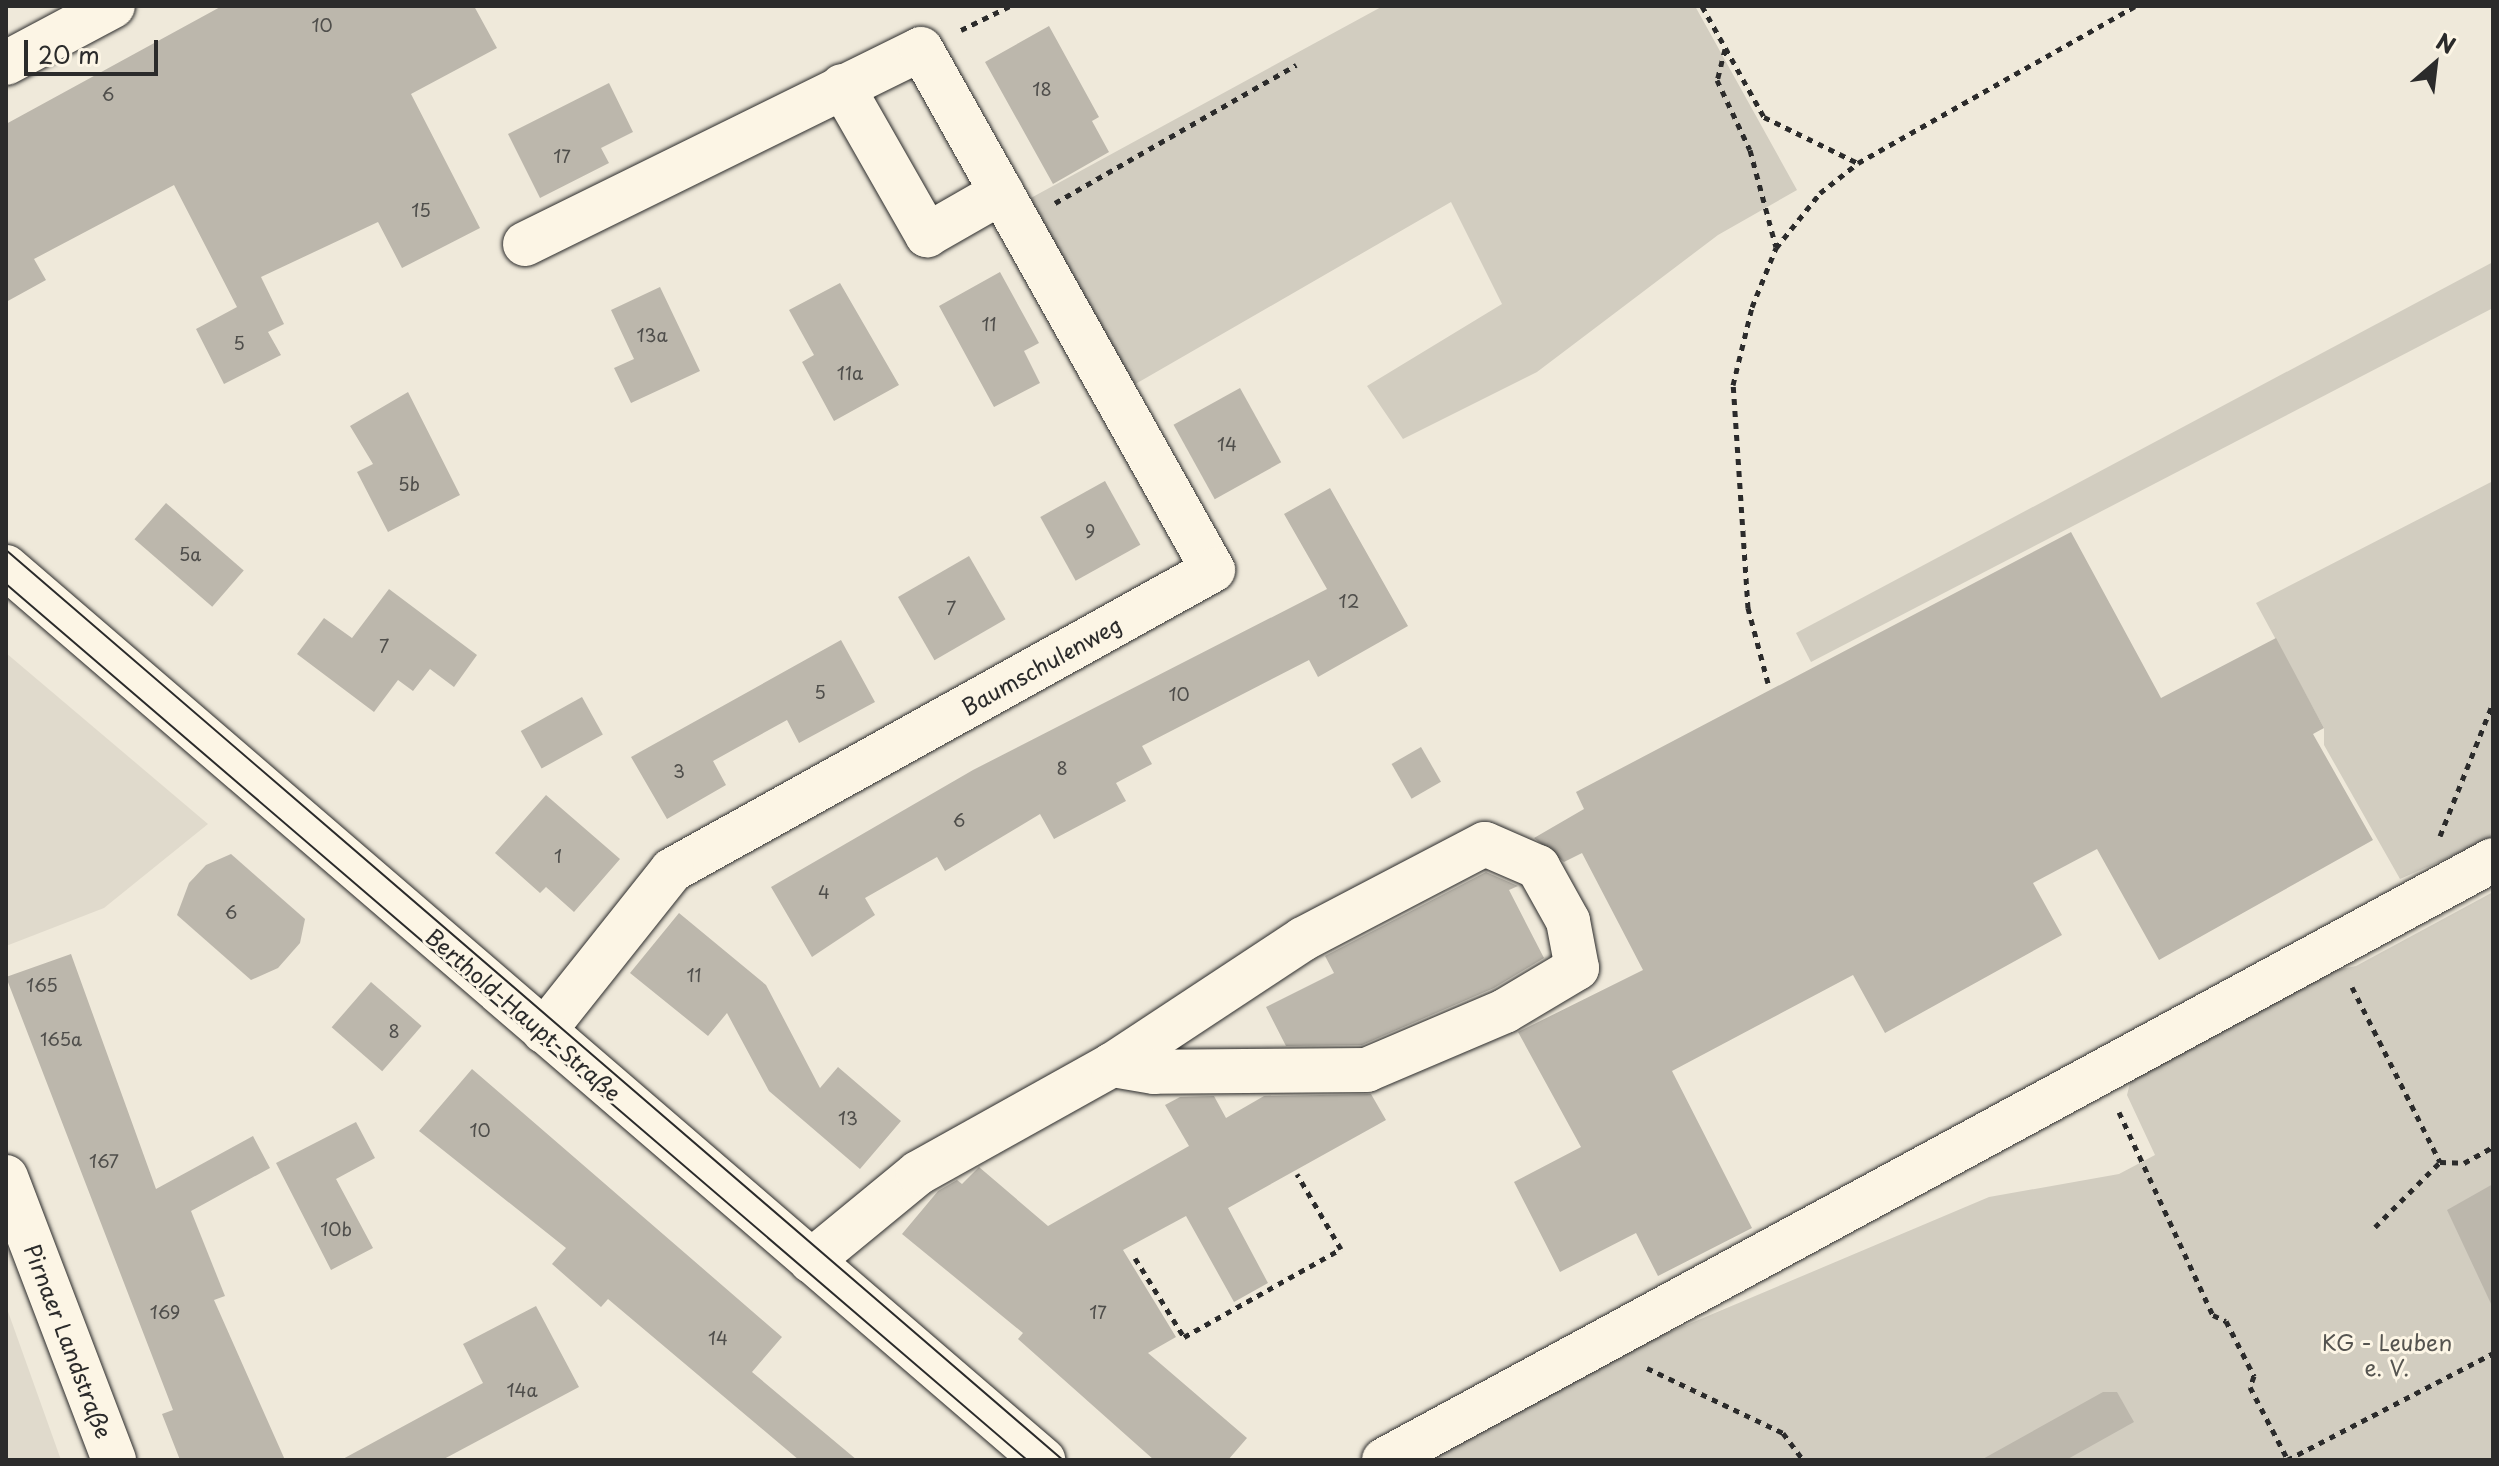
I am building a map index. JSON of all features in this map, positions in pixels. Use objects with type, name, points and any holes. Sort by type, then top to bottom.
[{"type":"street","points":[[6,63],[113,6]]},
{"type":"street","name":"Baumschulenweg","points":[[525,244],[921,49],[1213,570],[672,870],[544,1031]]},
{"type":"street","points":[[842,86],[927,235],[1011,208]]},
{"type":"street","name":"Berthold-Haupt-Straße","points":[[6,567],[811,1261],[1021,1453]]},
{"type":"street","points":[[811,1261],[918,1173],[1112,1065],[1303,939],[1485,844],[1538,867],[1568,921],[1577,968],[1505,1011],[1367,1070],[1154,1072],[1112,1065]]},
{"type":"street","points":[[1384,1460],[1599,1345],[2098,1068],[2493,860]]},
{"type":"street","name":"Pirnaer Landstraße","points":[[6,1177],[114,1460]]},
{"type":"path","points":[[950,36],[1010,6]]},
{"type":"path","points":[[1702,6],[1764,117],[1858,163]]},
{"type":"path","points":[[1768,683],[1748,608],[1737,519],[1733,385],[1752,307],[1776,248],[1820,193],[1858,163],[2135,6]]},
{"type":"path","points":[[1725,47],[1717,80],[1750,150],[1776,248]]},
{"type":"path","points":[[1011,208],[1296,65]]},
{"type":"path","points":[[2446,884],[2436,847],[2493,703]]},
{"type":"path","points":[[2330,944],[2440,1162]]},
{"type":"path","points":[[2098,1068],[2213,1315],[2233,1334],[2254,1376],[2250,1387],[2287,1459],[2493,1353]]},
{"type":"path","points":[[2375,1227],[2440,1162],[2464,1163],[2493,1147]]},
{"type":"path","points":[[1135,1258],[1184,1337],[1341,1249],[1297,1174]]},
{"type":"path","points":[[1599,1345],[1783,1433],[1803,1460]]},
{"type":"shaded area","points":[[6,653],[208,824],[104,908],[6,946]]},
{"type":"shaded area","points":[[6,1306],[61,1460],[6,1460]]},
{"type":"green space","points":[[1383,6],[1695,6],[1797,190],[1718,235],[1537,372],[1403,439],[1367,386],[1502,304],[1451,202],[1132,386],[1029,199]]},
{"type":"green space","points":[[2493,262],[2493,308],[1811,662],[1796,633]]},
{"type":"green space","points":[[2493,481],[2493,838],[2400,879],[2324,745],[2324,728],[2256,603]]},
{"type":"green space","name":"KG - Leuben e. V.","points":[[2493,892],[2493,1460],[1418,1460],[1651,1340],[1989,1197],[2119,1174],[2155,1155],[2127,1095],[2132,1075],[2307,976],[2356,966]]},
{"type":"building","points":[[222,6],[474,6],[497,48],[411,94],[480,228],[402,268],[378,222],[261,277],[284,324],[268,332],[281,355],[224,384],[196,329],[237,307],[174,185],[34,259],[46,280],[6,302],[6,124]]},
{"type":"building","points":[[1049,26],[1099,117],[1092,121],[1109,152],[1053,184],[985,62]]},
{"type":"building","points":[[609,83],[633,132],[601,148],[609,163],[540,198],[508,134]]},
{"type":"building","points":[[1000,272],[1039,343],[1024,351],[1040,383],[994,407],[939,306]]},
{"type":"building","points":[[840,283],[899,385],[834,421],[802,362],[814,355],[789,310]]},
{"type":"building","points":[[660,287],[700,371],[631,403],[614,368],[634,359],[611,310]]},
{"type":"building","points":[[1240,388],[1281,462],[1215,499],[1174,425]]},
{"type":"building","points":[[408,392],[460,495],[388,532],[357,472],[373,464],[350,426]]},
{"type":"building","points":[[1105,481],[1140,545],[1076,581],[1040,517]]},
{"type":"building","points":[[1330,488],[1408,626],[1318,677],[1309,660],[1142,746],[1152,764],[1116,783],[1126,801],[1054,839],[1040,814],[945,871],[937,857],[865,898],[875,915],[812,957],[771,887],[973,770],[1327,589],[1284,514]]},
{"type":"building","points":[[166,503],[244,571],[212,607],[135,539]]},
{"type":"building","points":[[2071,532],[2161,698],[2276,638],[2324,728],[2313,734],[2373,840],[2159,960],[2097,849],[2033,883],[2062,935],[1885,1033],[1853,975],[1672,1071],[1752,1228],[1658,1276],[1636,1233],[1560,1272],[1514,1182],[1581,1147],[1518,1032],[1643,970],[1582,853],[1564,862],[1534,838],[1584,809],[1576,792]]},
{"type":"building","points":[[969,556],[1006,619],[934,660],[898,597]]},
{"type":"building","points":[[389,589],[477,655],[454,687],[430,669],[413,691],[398,680],[374,712],[297,654],[324,618],[352,638]]},
{"type":"building","points":[[841,640],[875,702],[799,743],[787,720],[713,761],[726,785],[667,819],[631,757]]},
{"type":"building","points":[[582,697],[603,735],[542,769],[521,731]]},
{"type":"building","points":[[1421,747],[1441,782],[1412,799],[1392,764]]},
{"type":"building","points":[[546,795],[620,859],[574,912],[546,887],[540,893],[495,853]]},
{"type":"building","points":[[231,854],[305,919],[300,943],[278,968],[251,980],[177,915],[189,883],[206,865]]},
{"type":"building","points":[[1486,872],[1518,886],[1509,890],[1544,958],[1494,988],[1362,1045],[1286,1046],[1266,1007],[1334,973],[1325,956]]},
{"type":"building","points":[[679,913],[766,985],[820,1088],[838,1067],[901,1121],[860,1169],[769,1091],[727,1013],[708,1036],[630,973]]},
{"type":"building","points":[[71,954],[156,1189],[253,1136],[270,1168],[191,1211],[225,1296],[214,1300],[285,1460],[180,1460],[162,1414],[173,1410],[6,977]]},
{"type":"building","points":[[371,982],[422,1026],[382,1071],[332,1027]]},
{"type":"building","points":[[472,1069],[782,1337],[752,1372],[857,1460],[799,1460],[608,1299],[601,1307],[552,1264],[566,1248],[419,1131]]},
{"type":"building","points":[[1371,1094],[1386,1120],[1228,1208],[1268,1283],[1234,1302],[1186,1216],[1123,1250],[1176,1337],[1148,1353],[1247,1438],[1228,1460],[1154,1460],[1018,1339],[1023,1333],[902,1234],[938,1191],[957,1180],[962,1184],[979,1167],[1048,1226],[1189,1146],[1165,1105],[1180,1097],[1214,1096],[1226,1118],[1264,1096]]},
{"type":"building","points":[[356,1122],[375,1158],[336,1179],[373,1248],[331,1270],[276,1163]]},
{"type":"building","points":[[2493,1184],[2493,1308],[2447,1210]]},
{"type":"building","points":[[536,1306],[579,1387],[442,1460],[341,1460],[483,1383],[463,1344]]},
{"type":"building","points":[[2103,1392],[2117,1392],[2134,1422],[2066,1460],[1981,1460]]},
{"type":"tram line","points":[[6,550],[1063,1460]]},
{"type":"tram line","points":[[6,584],[1027,1460]]}]
